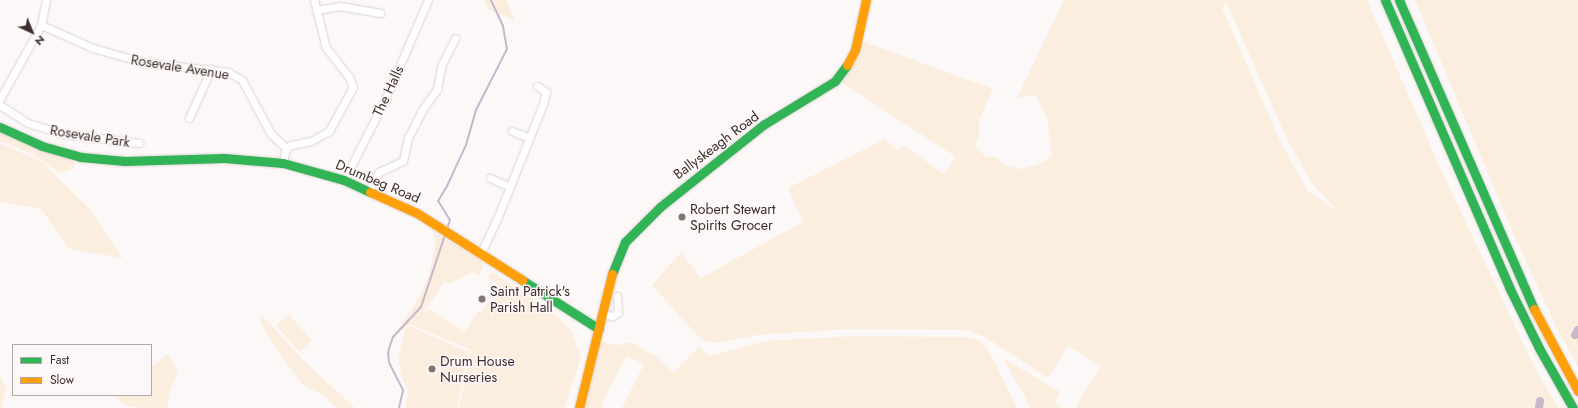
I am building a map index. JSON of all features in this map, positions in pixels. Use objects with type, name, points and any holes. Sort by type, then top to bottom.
[{"type":"main road","name":"Ballyskeagh Road","points":[[579,408],[616,260],[631,234],[678,192],[763,125],[835,80],[846,68],[855,50],[866,0]]},
{"type":"main road","points":[[1385,0],[1509,287],[1539,348],[1573,408]]},
{"type":"main road","points":[[1399,0],[1528,296],[1578,391]]},
{"type":"main road","name":"Drumbeg Road","points":[[0,127],[42,146],[96,159],[152,161],[224,158],[283,163],[344,180],[406,206],[599,329]]},
{"type":"street","points":[[0,99],[41,25],[46,0]]},
{"type":"street","points":[[283,163],[286,148],[311,141],[329,131],[348,98],[353,83],[326,48],[314,0]]},
{"type":"street","name":"The Halls","points":[[344,180],[384,102],[428,0]]},
{"type":"street","points":[[316,10],[340,6],[380,13]]},
{"type":"street","name":"Rosevale Avenue","points":[[41,25],[93,48],[142,62],[228,72],[242,80],[271,134],[286,148]]},
{"type":"street","points":[[369,190],[379,172],[403,160],[408,138],[422,110],[437,89],[442,64],[455,38]]},
{"type":"street","points":[[189,118],[211,69]]},
{"type":"street","points":[[481,253],[510,187],[546,92],[537,86]]},
{"type":"street","name":"Rosevale Park","points":[[0,105],[28,123],[64,134],[139,143]]},
{"type":"street","points":[[512,131],[529,138]]},
{"type":"street","points":[[490,178],[510,187]]},
{"type":"street","points":[[602,314],[612,316],[618,312],[617,296]]},
{"type":"shaded area","points":[[483,0],[507,0],[515,21],[488,9]]},
{"type":"shaded area","points":[[1064,0],[1367,0],[1441,170],[1537,372],[1559,408],[1075,408],[1101,366],[1068,346],[1048,378],[985,337],[967,330],[850,329],[758,335],[717,343],[703,340],[695,333],[652,285],[681,252],[701,278],[803,222],[788,188],[885,139],[897,150],[905,146],[944,174],[956,157],[842,83],[856,59],[862,41],[993,89],[979,120],[979,136],[975,145],[986,157],[995,157],[1007,166],[1022,169],[1042,163],[1052,156],[1047,119],[1036,95],[1017,98]],"holes":[[[1226,2],[1286,137],[1311,182],[1337,211],[1308,191],[1281,143],[1222,8]]]},
{"type":"shaded area","points":[[1415,0],[1578,0],[1578,366],[1557,329],[1513,233]]},
{"type":"shaded area","points":[[0,131],[31,147],[71,159],[75,164],[73,169],[60,173],[32,154],[0,141]]},
{"type":"shaded area","points":[[0,143],[42,162],[91,210],[123,258],[69,249],[41,209],[0,202]]},
{"type":"shaded area","points":[[434,232],[481,260],[483,268],[478,276],[473,272],[449,284],[445,281],[424,312],[430,309],[464,332],[479,310],[482,312],[489,301],[493,303],[503,289],[487,277],[490,274],[496,274],[554,313],[572,332],[581,358],[564,408],[459,408],[471,350],[410,324],[393,337],[420,296],[428,277],[435,248]]},
{"type":"shaded area","points":[[261,314],[301,358],[355,408],[337,408],[321,394],[302,384],[276,349],[261,322]]},
{"type":"shaded area","points":[[289,314],[312,341],[299,352],[276,325]]},
{"type":"shaded area","name":"Drum House Nurseries","points":[[410,326],[469,352],[457,408],[405,408],[409,391],[403,381],[398,359],[405,330]]},
{"type":"shaded area","points":[[853,336],[965,337],[979,340],[989,351],[1017,408],[622,408],[644,364],[626,356],[601,405],[605,408],[581,408],[599,355],[599,342],[618,345],[632,342],[657,357],[673,373],[699,347],[709,356],[765,341]]},
{"type":"shaded area","points":[[168,354],[178,373],[170,390],[167,408],[140,408],[123,405],[115,396],[152,396],[152,366]]},
{"type":"shaded area","points":[[1003,358],[1060,392],[1055,403],[1063,408],[1031,408]]},
{"type":"shaded area","points":[[0,375],[6,387],[2,408],[0,408]]},
{"type":"waterway","points":[[447,229],[450,220],[438,201],[447,186],[466,145],[476,110],[507,49],[503,26],[491,0]]},
{"type":"waterway","points":[[399,408],[403,390],[389,362],[388,352],[393,337],[421,307],[445,235]]},
{"type":"waterway","points":[[1575,335],[1578,330]]},
{"type":"waterway","points":[[1539,408],[1540,401]]},
{"type":"traffic: fast","points":[[1385,0],[1509,287],[1539,348],[1573,408]]},
{"type":"traffic: fast","points":[[1399,0],[1534,309]]},
{"type":"traffic: fast","points":[[612,274],[625,242],[660,207],[763,125],[835,81],[847,65]]},
{"type":"traffic: fast","points":[[0,127],[42,146],[81,157],[125,161],[224,158],[283,163],[344,180],[370,192]]},
{"type":"traffic: fast","points":[[522,280],[599,329]]},
{"type":"traffic: slow","points":[[847,65],[855,50],[866,0]]},
{"type":"traffic: slow","points":[[370,192],[417,213],[522,280]]},
{"type":"traffic: slow","points":[[579,408],[612,274]]},
{"type":"traffic: slow","points":[[1534,309],[1578,391]]},
{"type":"place","name":"Robert Stewart Spirits Grocer","points":[[682,217]]},
{"type":"place","name":"Saint Patrick's Parish Hall","points":[[482,299]]},
{"type":"place","name":"Drum House Nurseries","points":[[432,369]]}]
